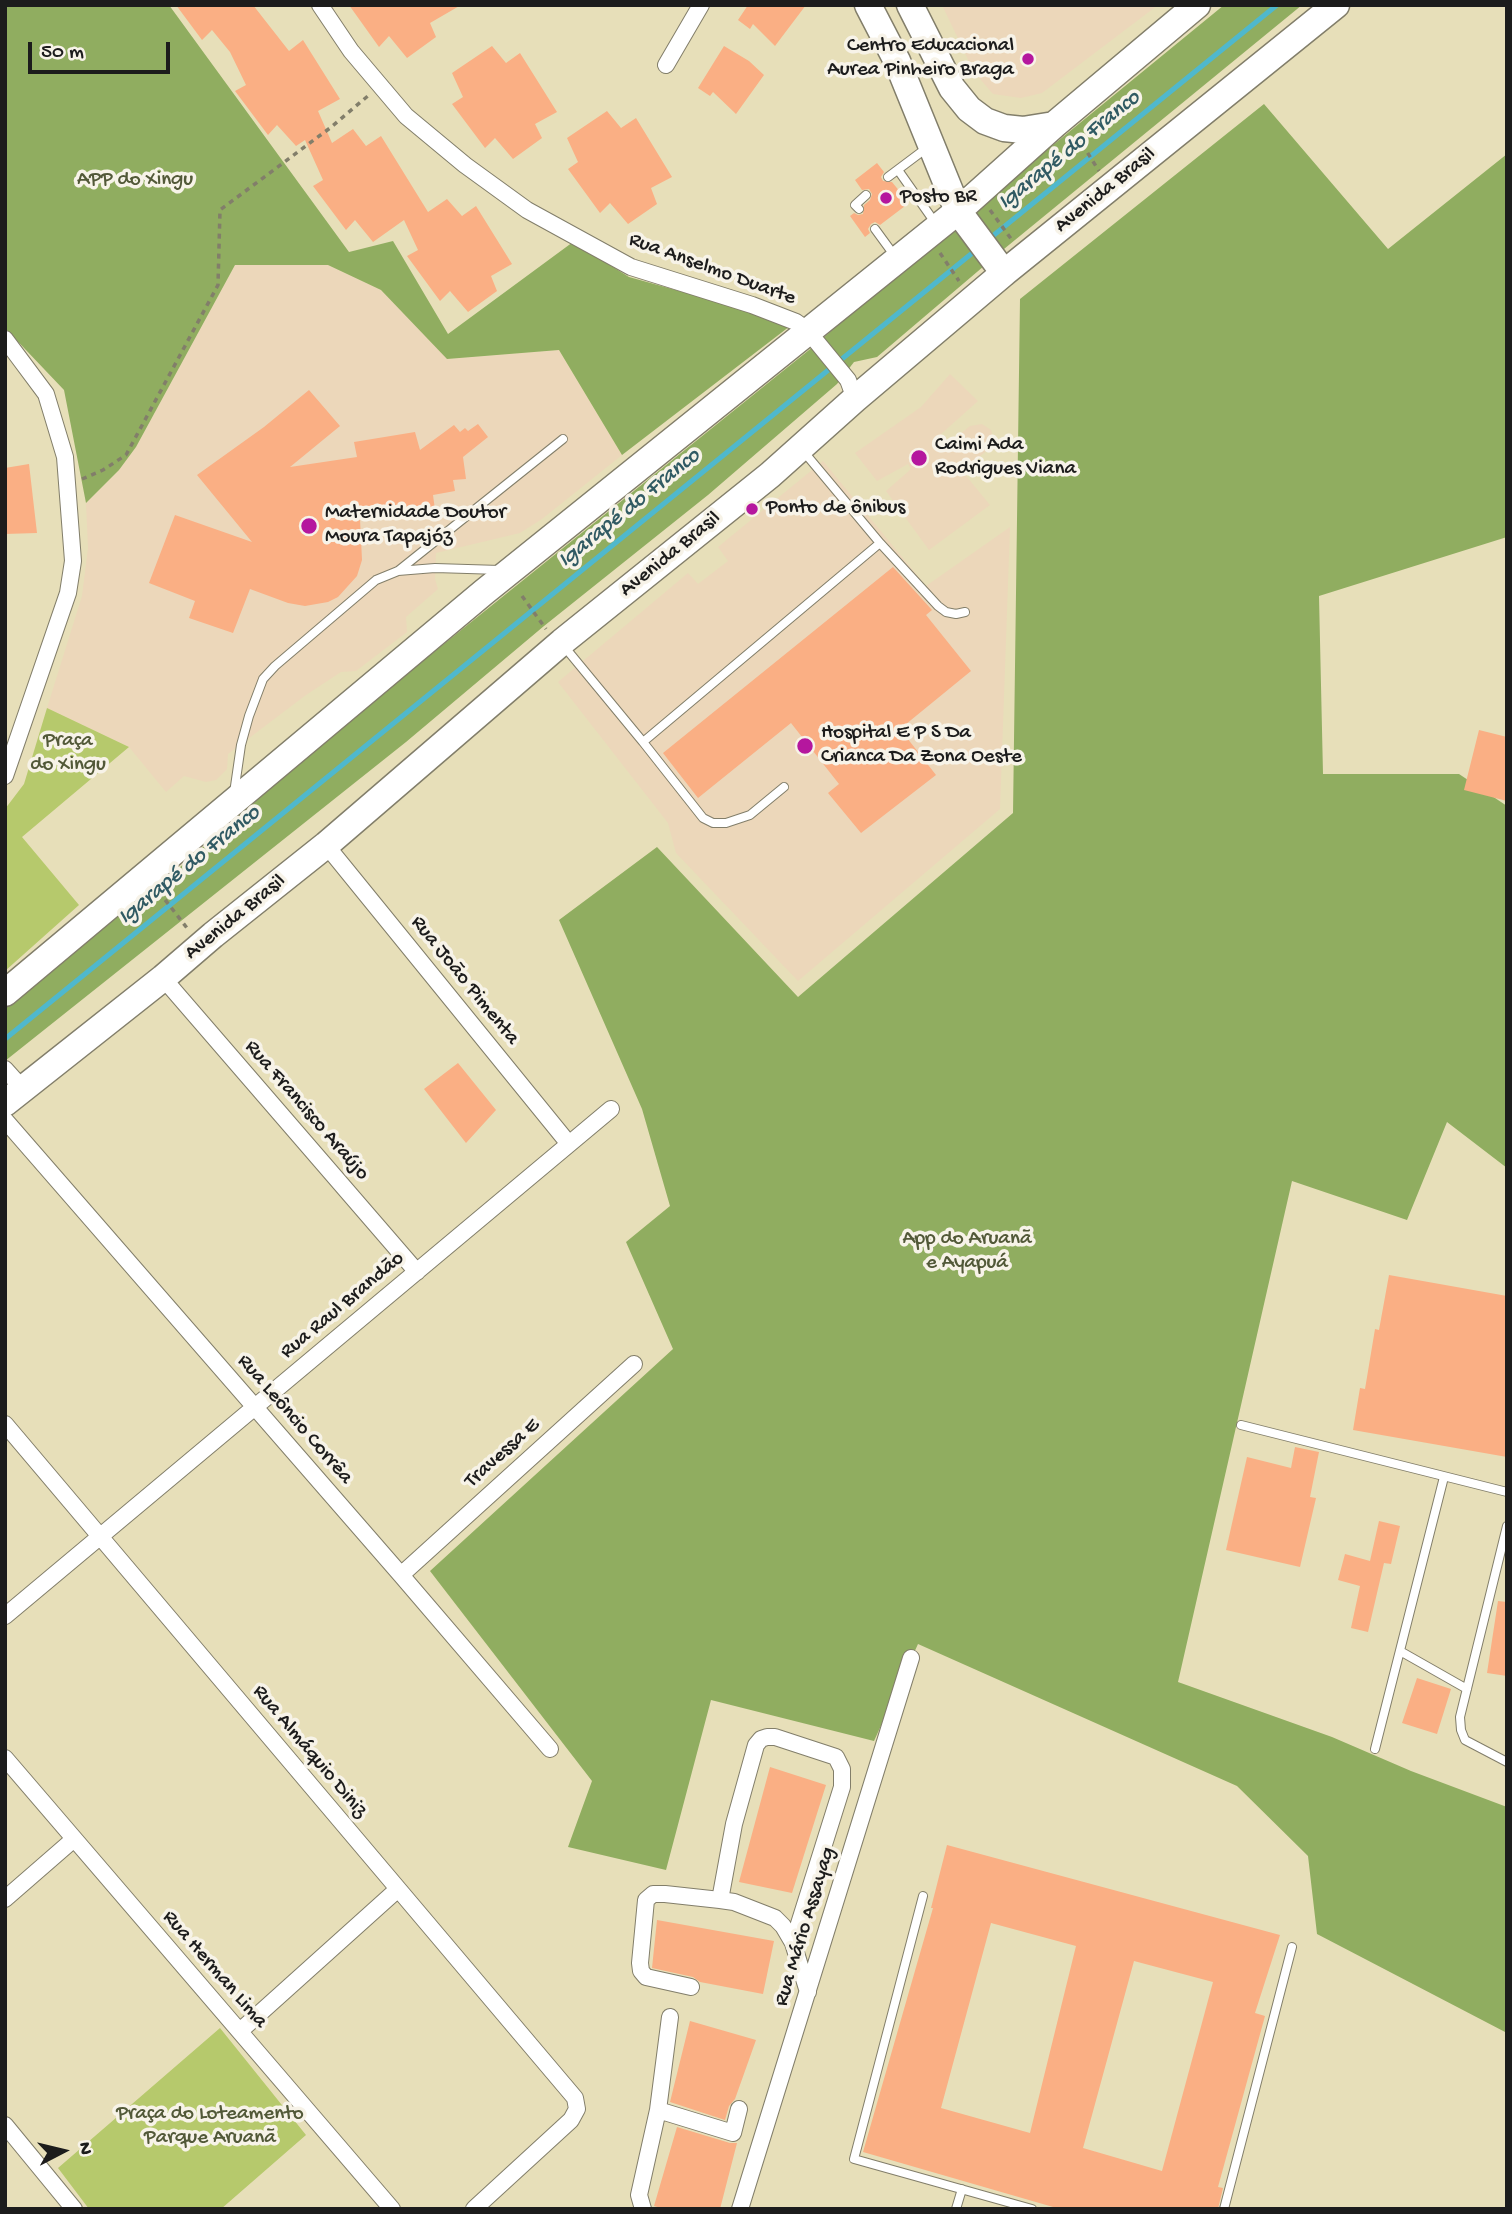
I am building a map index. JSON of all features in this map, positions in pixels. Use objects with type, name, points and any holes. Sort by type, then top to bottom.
[{"type":"highway","points":[[868,5],[897,61],[930,145],[950,229],[987,252],[1004,273]]},
{"type":"highway","points":[[910,5],[952,88],[969,109],[985,121],[1004,128],[1023,130],[1063,127]]},
{"type":"highway","points":[[5,993],[513,570],[811,336],[897,258],[950,229],[1197,5]]},
{"type":"highway","name":"Avenida Brasil","points":[[11,1084],[163,978],[326,845],[556,638],[801,448],[851,389],[1004,273],[1336,5]]},
{"type":"street","name":"Rua Anselmo Duarte","points":[[320,5],[351,51],[406,116],[466,166],[527,210],[631,267],[785,316],[811,336],[851,389]]},
{"type":"street","points":[[666,65],[701,5]]},
{"type":"street","points":[[5,339],[46,394],[65,457],[73,550],[68,593],[5,776]]},
{"type":"street","name":"Rua João Pimenta","points":[[326,845],[569,1144]]},
{"type":"street","name":"Rua Francisco Araújo","points":[[163,978],[417,1272]]},
{"type":"street","name":"Rua Raul Brandão","points":[[5,1616],[611,1109]]},
{"type":"street","name":"Rua Leôncio Corrêa","points":[[5,1120],[550,1749]]},
{"type":"street","name":"Travessa E","points":[[401,1575],[634,1364]]},
{"type":"street","name":"Rua Almáquio Diniz","points":[[5,1424],[575,2098],[577,2109],[571,2120],[474,2209]]},
{"type":"street","name":"Rua Mário Assayag","points":[[740,2209],[911,1658]]},
{"type":"street","points":[[720,1900],[734,1824],[756,1745],[761,1739],[775,1737],[836,1757],[842,1769],[842,1787],[793,1943]]},
{"type":"street","name":"Rua Herman Lima","points":[[5,1758],[392,2209]]},
{"type":"street","points":[[5,1899],[74,1839]]},
{"type":"street","points":[[240,2031],[398,1889]]},
{"type":"street","points":[[691,1987],[646,1978],[641,1971],[646,1900],[653,1894],[734,1902],[775,1918],[793,1943],[808,1992]]},
{"type":"street","points":[[643,2209],[639,2195],[658,2110],[670,2017]]},
{"type":"street","points":[[658,2110],[733,2133],[739,2109]]},
{"type":"street","points":[[5,2125],[74,2209]]},
{"type":"lane","points":[[888,177],[930,145]]},
{"type":"lane","points":[[898,170],[950,229]]},
{"type":"lane","points":[[859,209],[855,205],[866,195]]},
{"type":"lane","points":[[875,229],[897,258]]},
{"type":"lane","points":[[233,803],[244,736],[254,698],[263,679],[376,580],[398,571],[563,439]]},
{"type":"lane","points":[[801,448],[880,543],[938,606],[946,612],[965,612]]},
{"type":"lane","points":[[643,742],[880,543]]},
{"type":"lane","points":[[398,571],[435,568],[513,570]]},
{"type":"lane","points":[[556,638],[703,818],[726,823],[750,815],[784,787]]},
{"type":"lane","points":[[1241,1425],[1507,1492]]},
{"type":"lane","points":[[1375,1749],[1444,1477]]},
{"type":"lane","points":[[1507,1526],[1460,1717],[1465,1740],[1507,1762]]},
{"type":"lane","points":[[1400,1651],[1467,1689]]},
{"type":"lane","points":[[923,1896],[853,2159],[1032,2209]]},
{"type":"lane","points":[[1224,2209],[1292,1947]]},
{"type":"lane","points":[[957,2209],[962,2189]]},
{"type":"path","points":[[67,485],[103,470],[127,455],[218,285],[220,210],[330,128],[380,86]]},
{"type":"path","points":[[1063,127],[1102,175]]},
{"type":"path","points":[[988,206],[1008,235]]},
{"type":"path","points":[[950,229],[965,289]]},
{"type":"path","points":[[522,596],[556,638]]},
{"type":"path","points":[[158,891],[193,936]]},
{"type":"shaded area","name":"Centro Educacional Aurea Pinheiro Braga","points":[[942,5],[1158,5],[1042,93],[1021,98],[993,94],[974,72]]},
{"type":"shaded area","name":"Maternidade Doutor Moura Tapajóz","points":[[235,265],[328,265],[381,290],[448,359],[559,350],[622,455],[542,519],[520,533],[436,553],[435,579],[438,589],[406,617],[407,632],[356,671],[341,672],[306,695],[228,754],[227,769],[216,780],[206,782],[184,776],[166,792],[129,747],[47,708],[82,596],[88,548],[86,503],[119,470],[136,447]]},
{"type":"shaded area","name":"Caimi Ada Rodrigues Viana","points":[[950,374],[978,401],[940,435],[948,444],[970,426],[982,424],[991,430],[994,440],[989,449],[962,471],[990,505],[929,550],[886,491],[911,469],[908,464],[877,481],[855,453],[921,407]]},
{"type":"shaded area","name":"Hospital E P S Da Crianca Da Zona Oeste","points":[[823,461],[926,586],[1010,527],[1000,809],[798,981],[676,853],[668,823],[558,682],[688,573],[698,584],[728,561],[718,547]]},
{"type":"green space","name":"APP do Xingu","points":[[5,5],[169,5],[349,252],[393,241],[448,334],[573,242],[629,277],[794,323],[622,455],[559,350],[447,359],[381,290],[328,265],[235,265],[136,447],[119,470],[86,503],[64,390],[5,328]]},
{"type":"green space","points":[[1224,5],[1302,5],[1004,249],[877,357],[854,362],[837,384],[708,495],[544,626],[406,742],[5,1061],[5,1003],[92,932],[171,875],[342,726],[809,350],[948,231]]},
{"type":"green space","name":"App do Aruanã e Ayapuá","points":[[1264,104],[1388,249],[1507,154],[1507,537],[1319,596],[1323,774],[1459,774],[1507,806],[1507,1168],[1447,1122],[1407,1220],[1292,1181],[1178,1682],[1332,1737],[1411,1771],[1507,1807],[1507,2033],[1317,1934],[1308,1856],[1237,1786],[918,1644],[874,1741],[711,1700],[666,1870],[568,1847],[592,1781],[430,1571],[673,1349],[626,1242],[670,1206],[642,1109],[559,920],[657,847],[798,997],[1013,813],[1020,299]]},
{"type":"green space","name":"Praça do Xingu","points":[[47,708],[129,747],[22,837],[79,905],[5,971],[5,809],[24,784]]},
{"type":"green space","name":"Praça do Loteamento Parque Aruanã","points":[[220,2028],[306,2135],[221,2209],[89,2209],[58,2168]]},
{"type":"building","points":[[176,5],[253,5],[289,51],[303,40],[340,99],[318,111],[332,143],[353,129],[366,146],[381,136],[428,212],[447,199],[462,216],[476,206],[512,264],[491,276],[497,291],[468,312],[450,291],[440,301],[407,256],[418,250],[404,220],[373,242],[355,220],[346,230],[313,186],[323,180],[305,140],[296,146],[277,125],[268,135],[235,91],[246,85],[230,52],[212,30],[202,40]]},
{"type":"building","points":[[349,5],[461,5],[430,23],[436,37],[407,58],[389,36],[379,47]]},
{"type":"building","points":[[748,5],[806,5],[775,46],[753,24],[750,29],[738,20]]},
{"type":"building","points":[[492,46],[506,63],[520,53],[557,112],[535,124],[542,138],[513,159],[495,138],[485,148],[452,104],[463,97],[452,73]]},
{"type":"building","points":[[724,46],[749,61],[764,75],[736,114],[713,92],[710,96],[698,88]]},
{"type":"building","points":[[607,111],[621,128],[636,118],[672,177],[651,188],[657,204],[628,224],[610,203],[600,213],[568,169],[578,162],[567,138]]},
{"type":"building","name":"Posto BR","points":[[877,163],[884,172],[881,177],[883,181],[892,182],[909,203],[880,225],[875,222],[871,224],[868,229],[870,233],[865,237],[850,216],[854,213],[863,214],[864,205],[872,194],[869,189],[862,190],[855,180]]},
{"type":"building","points":[[309,390],[340,426],[290,467],[357,457],[354,442],[415,432],[420,450],[454,425],[460,432],[465,428],[468,431],[478,424],[488,437],[463,457],[466,479],[453,480],[455,491],[433,495],[435,510],[360,519],[362,560],[357,576],[338,597],[328,602],[305,606],[288,603],[250,589],[233,633],[189,618],[195,601],[149,583],[175,515],[252,542],[197,475],[264,427]]},
{"type":"building","points":[[29,464],[37,533],[5,534],[5,468]]},
{"type":"building","points":[[893,567],[932,610],[926,615],[971,671],[900,729],[936,775],[861,833],[828,793],[839,784],[791,723],[698,798],[663,753]]},
{"type":"building","points":[[1479,730],[1507,737],[1507,801],[1464,790]]},
{"type":"building","points":[[458,1063],[496,1110],[466,1143],[424,1089]]},
{"type":"building","points":[[1389,1275],[1507,1296],[1507,1457],[1353,1430],[1360,1388],[1365,1389],[1375,1329],[1379,1330]]},
{"type":"building","points":[[1295,1447],[1319,1452],[1310,1497],[1316,1498],[1300,1567],[1226,1550],[1247,1457],[1291,1468]]},
{"type":"building","points":[[1379,1521],[1400,1526],[1391,1564],[1384,1563],[1368,1632],[1351,1628],[1360,1586],[1338,1580],[1345,1554],[1370,1561]]},
{"type":"building","points":[[1498,1601],[1507,1602],[1507,1676],[1487,1673]]},
{"type":"building","points":[[1417,1678],[1451,1689],[1437,1734],[1402,1723]]},
{"type":"building","points":[[770,1767],[826,1785],[792,1893],[739,1882]]},
{"type":"building","points":[[947,1845],[1280,1935],[1255,2013],[1265,2016],[1218,2187],[1223,2188],[1218,2209],[1060,2209],[863,2152]],"holes":[[[991,1923],[1076,1946],[1030,2133],[941,2108]],[[1134,1961],[1213,1982],[1162,2171],[1083,2148]]]},
{"type":"building","points":[[657,1920],[774,1941],[763,1994],[700,1982],[693,1977],[652,1968]]},
{"type":"building","points":[[690,2021],[756,2040],[725,2120],[670,2102]]},
{"type":"building","points":[[677,2127],[737,2143],[720,2209],[664,2209],[654,2206]]},
{"type":"waterway","name":"Igarapé do Franco","points":[[989,239],[1277,5]]},
{"type":"waterway","name":"Igarapé do Franco","points":[[5,1039],[976,250]]},
{"type":"place","name":"Centro Educacional Aurea Pinheiro Braga","points":[[1028,59]]},
{"type":"place","name":"Posto BR","points":[[886,198]]},
{"type":"place","name":"Caimi Ada Rodrigues Viana","points":[[919,458]]},
{"type":"place","name":"Ponto de ônibus","points":[[752,509]]},
{"type":"place","name":"Maternidade Doutor Moura Tapajóz","points":[[309,526]]},
{"type":"place","name":"Hospital E P S Da Crianca Da Zona Oeste","points":[[805,746]]}]
